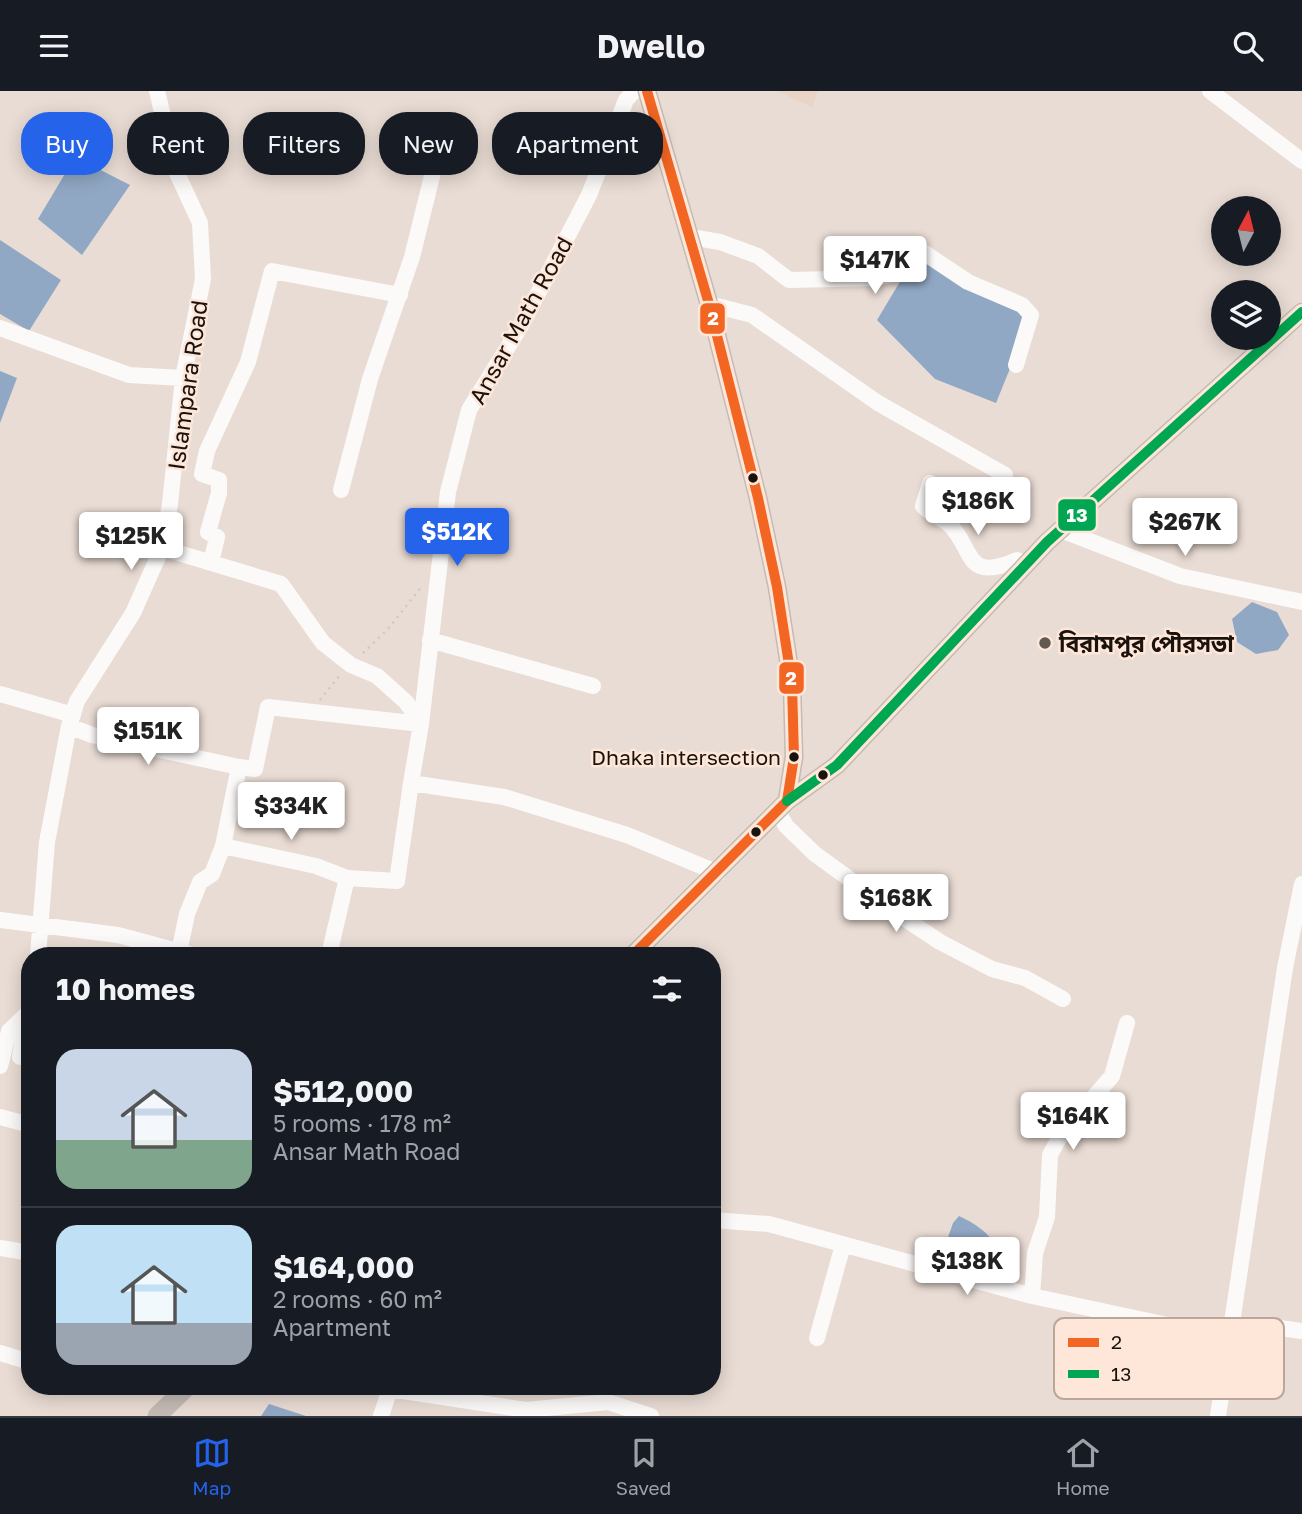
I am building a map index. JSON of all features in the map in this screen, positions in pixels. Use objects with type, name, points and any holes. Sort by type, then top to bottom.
[{"type":"main road","points":[[647,91],[709,304],[777,587],[792,684],[794,720],[794,757],[783,806]]},
{"type":"main road","points":[[641,947],[783,806],[837,765],[1061,530],[1302,312]]},
{"type":"main road","points":[[157,1416],[179,1395]]},
{"type":"street","name":"Islampara Road","points":[[39,947],[48,833],[77,701],[133,614],[162,548],[170,504],[183,378],[203,279],[200,223],[176,171],[157,91]]},
{"type":"street","name":"Ansar Math Road","points":[[347,878],[397,881],[421,724],[448,492],[470,410],[522,324],[589,195],[626,100],[634,91]]},
{"type":"street","points":[[1210,91],[1302,161]]},
{"type":"street","points":[[341,490],[370,379],[412,257],[432,175]]},
{"type":"street","points":[[691,237],[720,242],[758,256],[789,280],[877,278],[896,273],[909,252],[923,252],[968,282],[1022,305],[1031,315],[1016,365]]},
{"type":"street","points":[[211,563],[217,537],[208,532],[219,493],[219,480],[202,474],[207,451],[248,362],[272,271],[400,295]]},
{"type":"street","points":[[709,304],[752,315],[878,403],[1005,475]]},
{"type":"street","points":[[0,328],[129,375],[183,378]]},
{"type":"street","points":[[930,483],[923,506],[951,526],[969,558],[987,567],[1002,566],[1017,560],[1027,564]]},
{"type":"street","points":[[1061,530],[1180,576],[1302,603]]},
{"type":"street","points":[[162,548],[281,584],[323,643],[351,665],[377,676],[406,702],[421,724]]},
{"type":"street","points":[[430,640],[593,686]]},
{"type":"street","points":[[0,694],[71,721],[92,735],[255,769],[268,707],[421,724]]},
{"type":"street","points":[[186,947],[187,914],[200,882],[212,874],[223,846],[239,767]]},
{"type":"street","points":[[411,783],[504,797],[626,835],[718,873]]},
{"type":"street","points":[[783,806],[786,826],[815,854],[895,912],[940,941],[992,969],[1025,978],[1063,999]]},
{"type":"street","points":[[223,846],[316,866],[347,878],[331,947]]},
{"type":"street","points":[[1231,1318],[1285,968],[1302,884]]},
{"type":"street","points":[[0,921],[118,935],[161,947]]},
{"type":"street","points":[[21,1017],[9,1031],[1,1058],[21,1058]]},
{"type":"street","points":[[1032,1296],[1035,1253],[1047,1217],[1050,1155],[1061,1135],[1112,1076],[1127,1023]]},
{"type":"street","points":[[0,1117],[21,1123]]},
{"type":"street","points":[[721,1221],[769,1224],[1032,1296],[1135,1318]]},
{"type":"street","points":[[817,1338],[843,1245]]},
{"type":"street","points":[[0,1248],[21,1252]]},
{"type":"street","points":[[1284,1329],[1302,1331]]},
{"type":"street","points":[[0,1353],[21,1359]]},
{"type":"street","points":[[381,1416],[388,1395]]},
{"type":"street","points":[[438,1395],[526,1410],[608,1402],[651,1416]]},
{"type":"path","points":[[313,712],[351,665],[387,630],[422,586],[438,574]]},
{"type":"shaded area","points":[[777,91],[818,91],[812,107]]},
{"type":"water","points":[[64,175],[110,175],[130,185],[82,255],[38,219]]},
{"type":"water","points":[[0,240],[61,280],[29,331],[0,314]]},
{"type":"water","points":[[916,255],[1026,312],[1022,339],[996,403],[935,379],[877,320]]},
{"type":"water","points":[[0,371],[17,378],[0,423]]},
{"type":"water","points":[[1252,602],[1277,612],[1289,635],[1278,650],[1256,654],[1237,642],[1232,619]]},
{"type":"water","points":[[959,1216],[979,1227],[990,1237],[1000,1257],[996,1264],[987,1258],[957,1256],[945,1246],[953,1223]]},
{"type":"water","points":[[269,1404],[306,1416],[261,1416]]},
{"type":"transit line","name":"2","points":[[641,947],[787,801],[794,757],[792,684],[777,587],[758,498],[709,304],[647,91]]},
{"type":"transit line","name":"13","points":[[787,801],[837,765],[1047,542],[1302,312]]},
{"type":"place","name":"বিরামপুর পৌরসভা","points":[[1045,643]]},
{"type":"place","name":"Dhaka intersection","points":[[794,757]]}]
